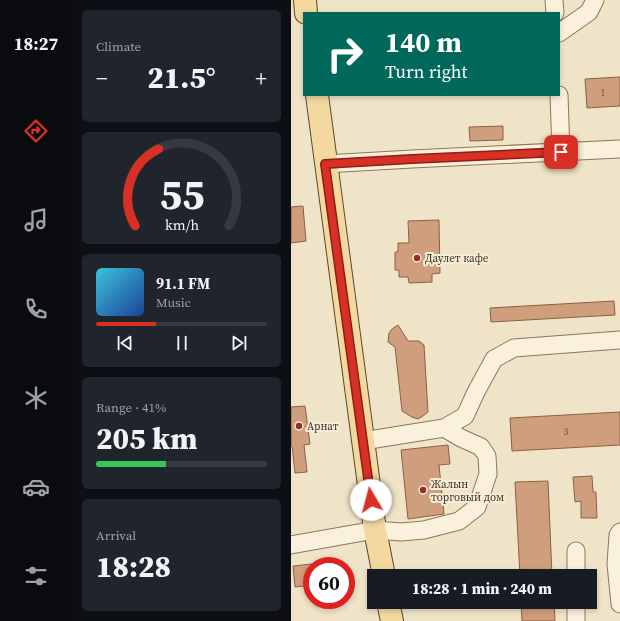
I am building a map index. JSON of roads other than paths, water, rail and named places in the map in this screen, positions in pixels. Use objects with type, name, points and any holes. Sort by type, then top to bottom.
[{"type":"main road","points":[[305,0],[306,12]]},
{"type":"main road","points":[[317,96],[375,530],[382,569]]},
{"type":"main road","points":[[389,609],[392,621]]},
{"type":"street","points":[[554,0],[555,12]]},
{"type":"street","points":[[560,33],[589,12],[595,0]]},
{"type":"street","points":[[559,96],[561,152]]},
{"type":"street","points":[[325,164],[620,149]]},
{"type":"street","points":[[363,441],[443,428],[465,416],[476,392],[495,359],[514,348],[620,340]]},
{"type":"street","points":[[291,545],[375,530],[401,532],[424,530],[459,521],[477,507],[488,474],[487,456],[481,447],[443,428]]},
{"type":"street","points":[[620,532],[618,534],[616,564],[620,604]]},
{"type":"street","points":[[576,551],[576,569]]},
{"type":"street","points":[[576,609],[576,621]]},
{"type":"place","name":"Даулет кафе","points":[[417,258]]},
{"type":"place","name":"Арнат","points":[[299,426]]},
{"type":"place","name":"Жалын торговый дом","points":[[423,490]]}]
